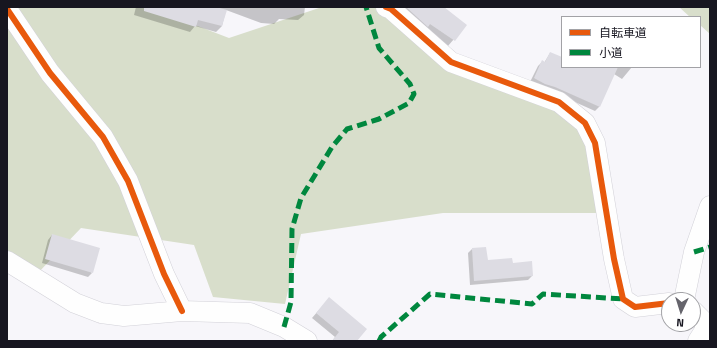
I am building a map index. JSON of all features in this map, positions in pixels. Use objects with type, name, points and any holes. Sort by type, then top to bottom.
[{"type":"street","points":[[386,7],[391,9],[451,62],[559,102],[585,123],[595,143],[614,259],[623,299],[635,307],[661,304]]},
{"type":"street","points":[[7,9],[50,73],[103,137],[128,181],[164,274],[182,311]]},
{"type":"street","points":[[686,292],[694,252],[710,206]]},
{"type":"street","points":[[7,261],[75,303],[102,313],[124,316],[182,311],[250,312],[284,327],[307,341]]},
{"type":"green space","points":[[7,7],[148,7],[229,38],[322,7],[374,7],[467,62],[563,100],[604,144],[599,213],[443,213],[301,234],[285,304],[213,297],[194,245],[81,228],[37,274],[7,271]]},
{"type":"green space","points":[[679,7],[710,7],[710,34],[701,26],[701,16],[689,16]]},
{"type":"building","points":[[144,7],[216,7],[227,10],[222,26],[198,20],[196,27],[144,11]]},
{"type":"building","points":[[406,7],[444,7],[467,25],[455,41],[430,24],[428,27]]},
{"type":"building","points":[[550,52],[561,57],[561,68],[618,68],[600,107],[534,78],[542,60],[545,62]]},
{"type":"building","points":[[52,234],[100,248],[93,273],[45,259]]},
{"type":"building","points":[[486,247],[488,260],[512,258],[513,263],[532,261],[533,276],[474,281],[472,248]]},
{"type":"building","points":[[329,297],[367,329],[357,341],[332,341],[339,332],[316,313]]},
{"type":"marked path","points":[[284,327],[291,302],[292,229],[301,198],[332,147],[347,129],[379,119],[409,103],[414,94],[410,84],[379,48],[366,7]]},
{"type":"marked path","points":[[694,252],[710,247]]},
{"type":"marked path","points":[[379,341],[381,337],[430,294],[532,304],[543,294],[623,299]]},
{"type":"cycle path","points":[[386,7],[391,9],[451,62],[559,102],[585,123],[595,143],[614,259],[623,299],[635,307],[661,304]]},
{"type":"cycle path","points":[[7,9],[50,73],[103,137],[128,181],[164,274],[182,311]]}]
